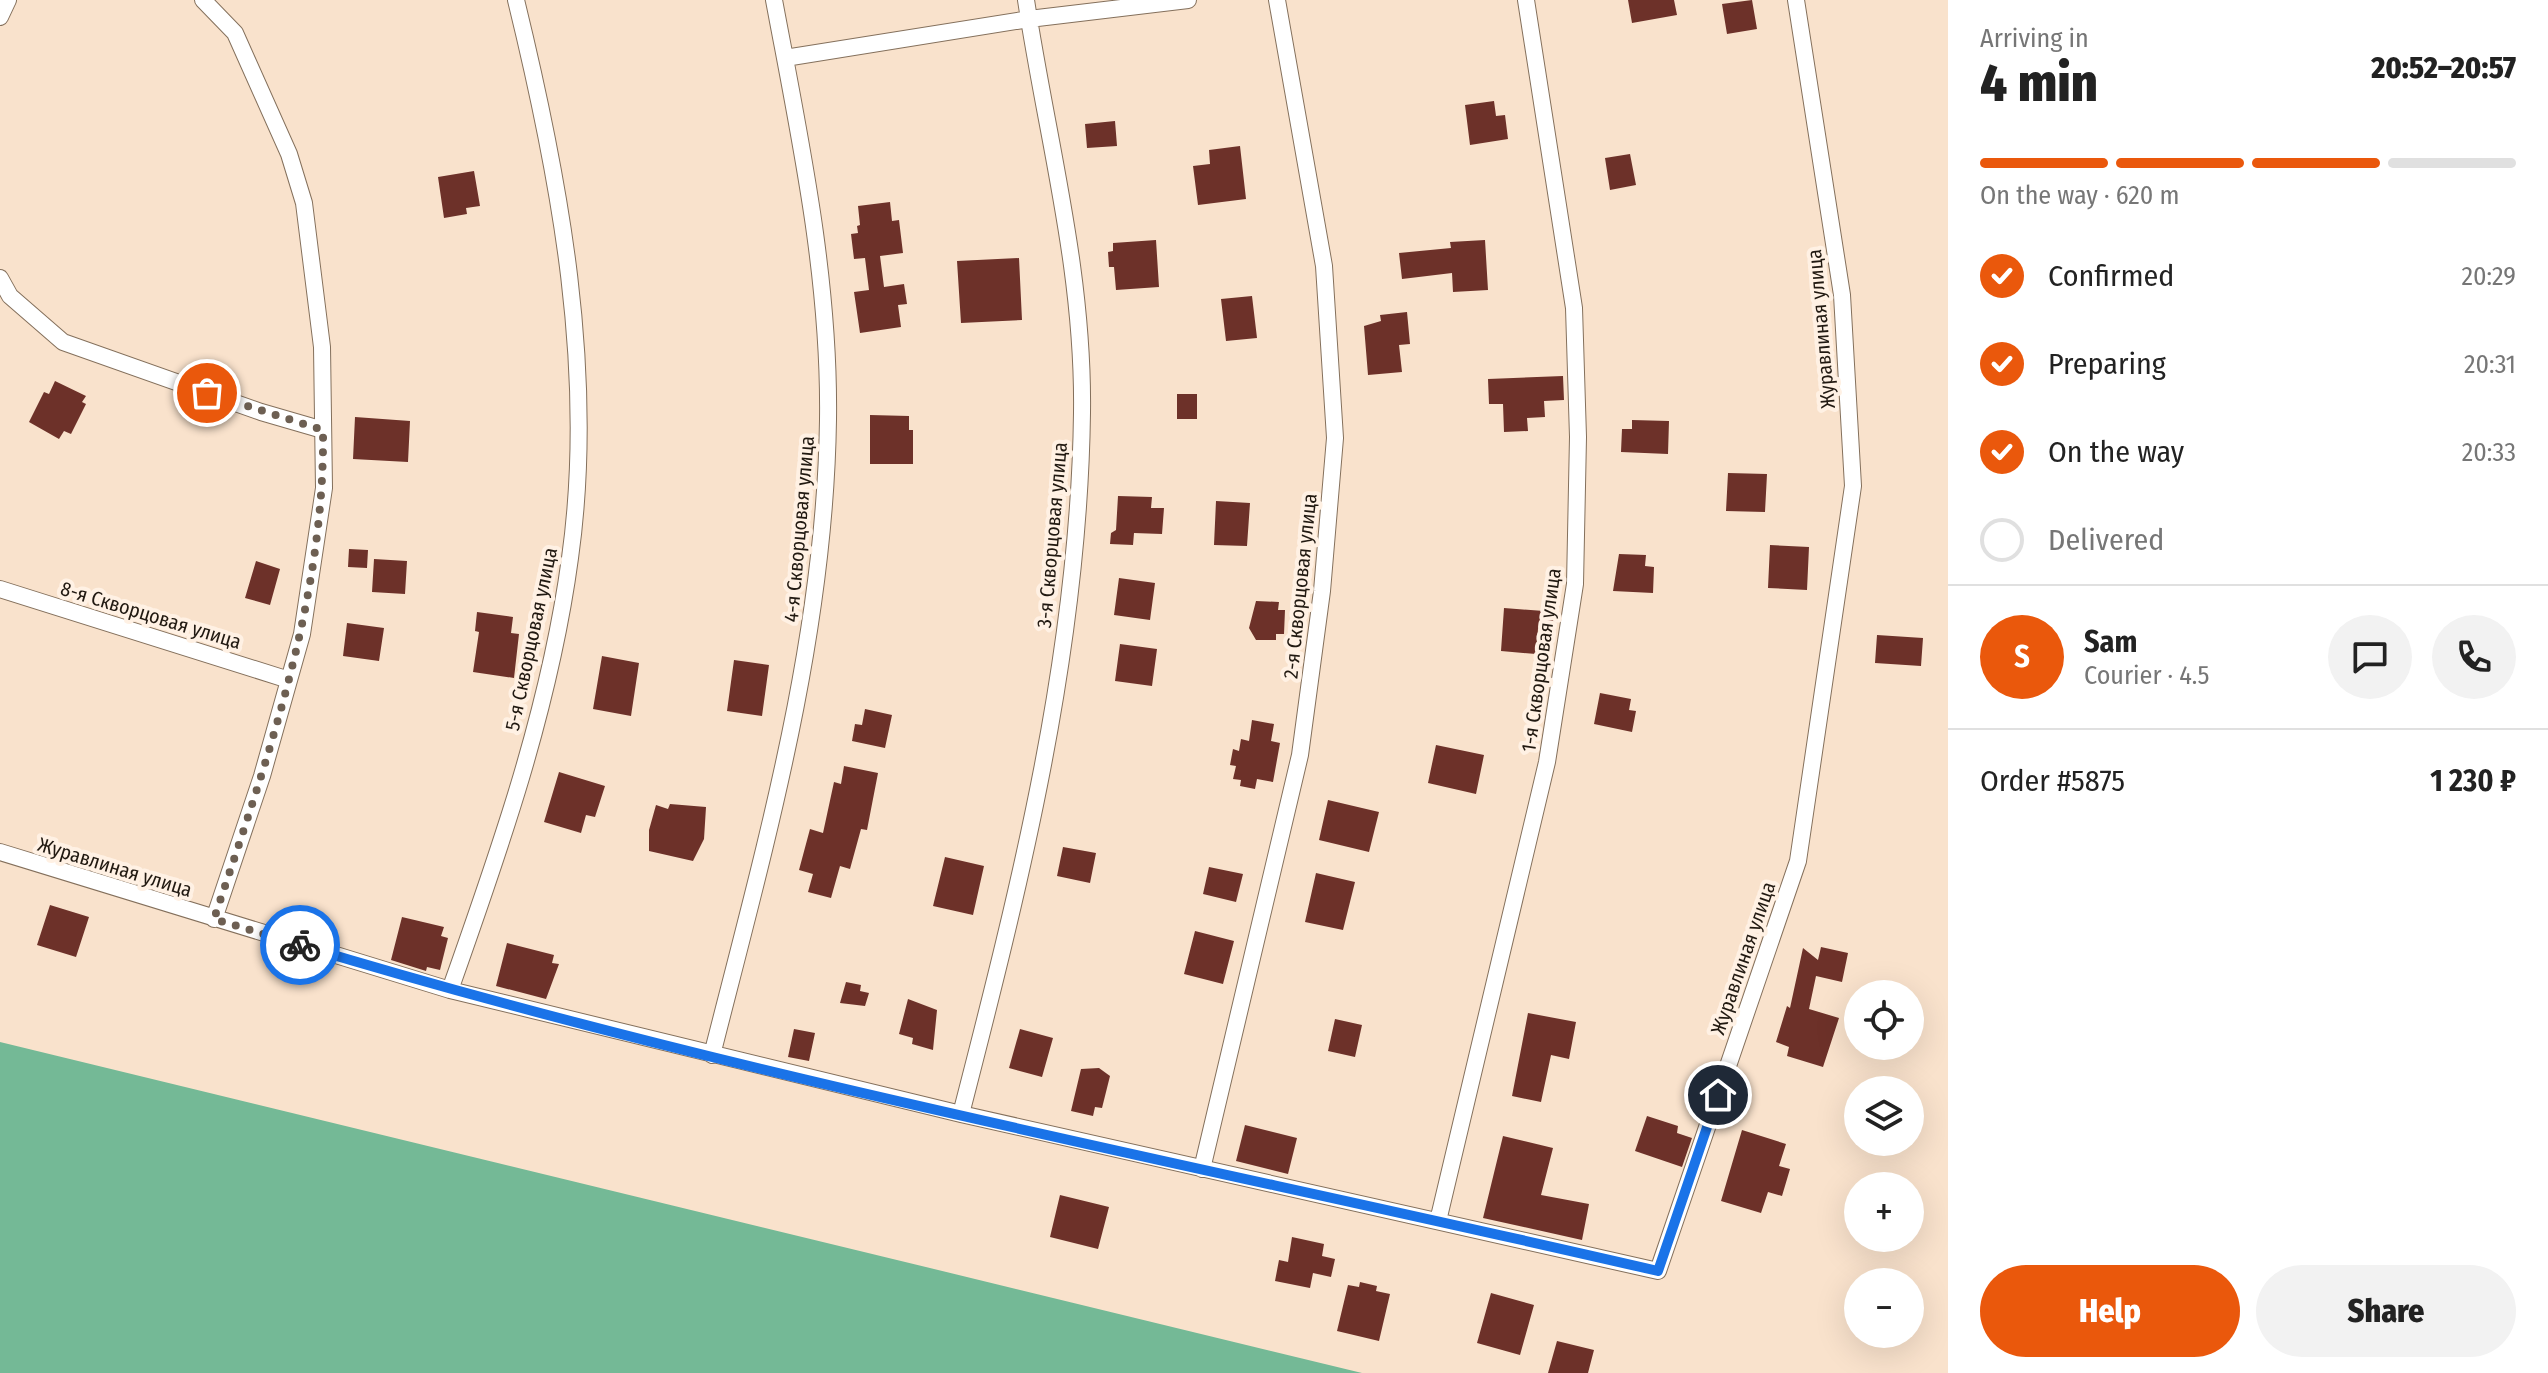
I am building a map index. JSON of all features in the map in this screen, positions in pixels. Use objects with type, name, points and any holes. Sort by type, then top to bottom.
[{"type":"street","points":[[0,17],[8,0]]},
{"type":"street","points":[[203,0],[235,33],[289,154],[304,203],[322,347],[324,488],[302,634],[214,919]]},
{"type":"street","name":"5-я Скворцовая улица","points":[[450,990],[493,869],[544,696],[571,557],[579,415],[569,279],[543,110],[516,0]]},
{"type":"street","name":"4-я Скворцовая улица","points":[[712,1055],[771,822],[813,624],[827,435],[817,233],[774,0]]},
{"type":"street","name":"3-я Скворцовая улица","points":[[961,1114],[1007,936],[1048,745],[1074,568],[1082,412],[1073,254],[1026,0]]},
{"type":"street","points":[[785,58],[1029,19],[1188,0]]},
{"type":"street","name":"2-я Скворцовая улица","points":[[1202,1169],[1300,755],[1322,591],[1335,438],[1324,266],[1277,0]]},
{"type":"street","name":"1-я Скворцовая улица","points":[[1438,1221],[1547,762],[1575,584],[1578,437],[1574,308],[1526,0]]},
{"type":"street","name":"Журавлиная улица","points":[[0,852],[450,990],[961,1114],[1658,1271],[1798,861],[1853,486],[1842,295],[1796,0]]},
{"type":"street","points":[[0,278],[10,296],[63,342],[323,430]]},
{"type":"street","name":"8-я Скворцовая улица","points":[[0,589],[289,680]]},
{"type":"green space","points":[[0,1042],[1362,1373],[0,1373]]},
{"type":"building","points":[[1628,0],[1674,0],[1677,15],[1632,23]]},
{"type":"building","points":[[1752,0],[1757,29],[1727,34],[1722,4]]},
{"type":"building","points":[[1494,101],[1496,116],[1505,115],[1508,139],[1470,145],[1465,105]]},
{"type":"building","points":[[1115,121],[1117,146],[1087,148],[1085,124]]},
{"type":"building","points":[[1240,146],[1246,199],[1198,205],[1193,166],[1210,164],[1209,150]]},
{"type":"building","points":[[1630,154],[1636,185],[1610,190],[1605,158]]},
{"type":"building","points":[[474,171],[480,206],[466,208],[467,214],[444,218],[438,177]]},
{"type":"building","points":[[890,202],[892,221],[899,220],[903,253],[880,256],[884,287],[904,284],[907,304],[898,305],[901,327],[860,333],[854,292],[869,290],[865,258],[854,259],[851,234],[858,233],[857,226],[860,225],[858,206]]},
{"type":"building","points":[[1156,240],[1159,287],[1116,290],[1114,267],[1109,267],[1108,252],[1113,251],[1113,243]]},
{"type":"building","points":[[1485,240],[1488,290],[1453,292],[1452,273],[1402,279],[1399,253],[1451,248],[1450,242]]},
{"type":"building","points":[[1019,258],[1022,320],[961,323],[957,261]]},
{"type":"building","points":[[1252,296],[1257,338],[1226,341],[1221,299]]},
{"type":"building","points":[[1407,312],[1410,344],[1399,345],[1402,372],[1368,375],[1364,326],[1381,321],[1380,315]]},
{"type":"building","points":[[1563,376],[1564,400],[1544,401],[1545,417],[1527,418],[1528,431],[1504,432],[1503,404],[1489,404],[1488,379]]},
{"type":"building","points":[[55,381],[86,396],[82,402],[86,404],[71,434],[64,431],[59,439],[29,422],[44,392],[49,394]]},
{"type":"building","points":[[1177,394],[1197,394],[1197,419],[1177,419]]},
{"type":"building","points":[[870,415],[909,416],[909,430],[913,430],[913,464],[870,464]]},
{"type":"building","points":[[355,417],[410,421],[408,462],[353,459]]},
{"type":"building","points":[[1632,420],[1669,421],[1668,454],[1621,452],[1622,429],[1632,429]]},
{"type":"building","points":[[1728,473],[1767,474],[1765,512],[1726,511]]},
{"type":"building","points":[[1118,496],[1152,497],[1151,508],[1164,508],[1162,534],[1134,533],[1133,545],[1110,544],[1111,533],[1116,530]]},
{"type":"building","points":[[1216,501],[1250,503],[1247,546],[1214,545]]},
{"type":"building","points":[[1770,545],[1809,547],[1807,590],[1768,588]]},
{"type":"building","points":[[349,549],[368,550],[367,568],[348,567]]},
{"type":"building","points":[[1619,554],[1646,555],[1645,566],[1654,567],[1653,593],[1613,591]]},
{"type":"building","points":[[374,559],[407,561],[405,594],[372,592]]},
{"type":"building","points":[[256,561],[280,569],[270,605],[245,598]]},
{"type":"building","points":[[1119,578],[1155,583],[1150,620],[1114,615]]},
{"type":"building","points":[[1256,601],[1279,602],[1278,610],[1285,610],[1284,634],[1276,634],[1276,640],[1256,640],[1249,628]]},
{"type":"building","points":[[1504,608],[1557,612],[1555,631],[1538,629],[1536,654],[1501,651]]},
{"type":"building","points":[[477,612],[513,617],[511,633],[519,634],[514,678],[473,672],[479,632],[475,631]]},
{"type":"building","points":[[347,623],[384,628],[379,661],[343,656]]},
{"type":"building","points":[[1877,635],[1923,638],[1921,666],[1875,663]]},
{"type":"building","points":[[1120,644],[1157,649],[1152,686],[1115,681]]},
{"type":"building","points":[[602,656],[639,663],[631,716],[593,709]]},
{"type":"building","points":[[734,660],[769,665],[762,716],[727,711]]},
{"type":"building","points":[[1600,693],[1631,699],[1629,710],[1636,711],[1632,732],[1594,724]]},
{"type":"building","points":[[865,709],[892,715],[885,748],[852,741],[855,724],[862,725]]},
{"type":"building","points":[[1252,720],[1274,724],[1271,741],[1280,743],[1273,782],[1257,779],[1255,789],[1240,786],[1241,780],[1233,779],[1236,766],[1230,765],[1233,749],[1239,751],[1241,739],[1249,741]]},
{"type":"building","points":[[1436,745],[1484,755],[1476,794],[1428,783]]},
{"type":"building","points":[[844,766],[878,773],[867,830],[861,829],[850,869],[840,866],[831,898],[808,892],[813,874],[799,870],[810,829],[823,833],[834,782],[841,784]]},
{"type":"building","points":[[559,772],[605,786],[595,817],[586,815],[581,833],[544,822]]},
{"type":"building","points":[[1328,800],[1379,812],[1369,852],[1319,840]]},
{"type":"building","points":[[670,804],[706,807],[704,839],[693,861],[649,851],[649,830],[656,805],[668,809]]},
{"type":"building","points":[[1063,847],[1096,853],[1090,883],[1057,876]]},
{"type":"building","points":[[945,857],[984,866],[973,915],[933,906]]},
{"type":"building","points":[[1209,867],[1243,874],[1236,902],[1203,894]]},
{"type":"building","points":[[1316,873],[1355,882],[1343,930],[1305,922]]},
{"type":"building","points":[[50,905],[89,917],[76,957],[37,945]]},
{"type":"building","points":[[402,917],[444,927],[441,936],[448,938],[440,970],[427,967],[426,971],[391,960]]},
{"type":"building","points":[[1195,931],[1234,941],[1223,984],[1184,974]]},
{"type":"building","points":[[507,943],[554,955],[552,963],[559,964],[546,999],[496,986]]},
{"type":"building","points":[[1821,947],[1848,953],[1842,982],[1816,976],[1809,1009],[1839,1018],[1823,1067],[1787,1056],[1789,1047],[1776,1042],[1787,1006],[1790,1008],[1803,948],[1818,960]]},
{"type":"building","points":[[846,982],[861,985],[860,991],[869,993],[865,1006],[840,1003]]},
{"type":"building","points":[[908,999],[937,1010],[933,1050],[912,1044],[913,1038],[899,1034]]},
{"type":"building","points":[[1528,1013],[1576,1022],[1569,1059],[1551,1055],[1541,1102],[1512,1096]]},
{"type":"building","points":[[1335,1019],[1362,1025],[1355,1057],[1328,1051]]},
{"type":"building","points":[[794,1029],[815,1033],[809,1061],[788,1057]]},
{"type":"building","points":[[1020,1029],[1053,1038],[1042,1077],[1009,1068]]},
{"type":"building","points":[[1099,1068],[1110,1076],[1102,1108],[1095,1107],[1093,1116],[1071,1111],[1081,1069]]},
{"type":"building","points":[[1647,1116],[1678,1126],[1677,1133],[1692,1138],[1682,1167],[1635,1151]]},
{"type":"building","points":[[1245,1125],[1297,1138],[1288,1174],[1236,1161]]},
{"type":"building","points":[[1742,1130],[1786,1144],[1779,1166],[1790,1169],[1782,1196],[1768,1192],[1761,1213],[1721,1201]]},
{"type":"building","points":[[1503,1136],[1553,1148],[1541,1195],[1589,1204],[1582,1240],[1483,1218]]},
{"type":"building","points":[[1060,1195],[1109,1207],[1098,1249],[1050,1237]]},
{"type":"building","points":[[1292,1237],[1324,1244],[1322,1256],[1335,1259],[1331,1277],[1313,1273],[1310,1288],[1275,1281],[1279,1260],[1288,1262]]},
{"type":"building","points":[[1360,1282],[1377,1286],[1376,1291],[1390,1294],[1379,1341],[1337,1331],[1348,1285],[1359,1287]]},
{"type":"building","points":[[1491,1293],[1534,1305],[1520,1355],[1477,1343]]},
{"type":"building","points":[[1557,1341],[1594,1350],[1588,1373],[1548,1373]]},
{"type":"way so far","points":[[207,393],[323,430],[324,488],[302,634],[262,776],[214,919],[300,945]]},
{"type":"route","points":[[300,945],[450,990],[712,1055],[1658,1271],[1718,1095]]}]
